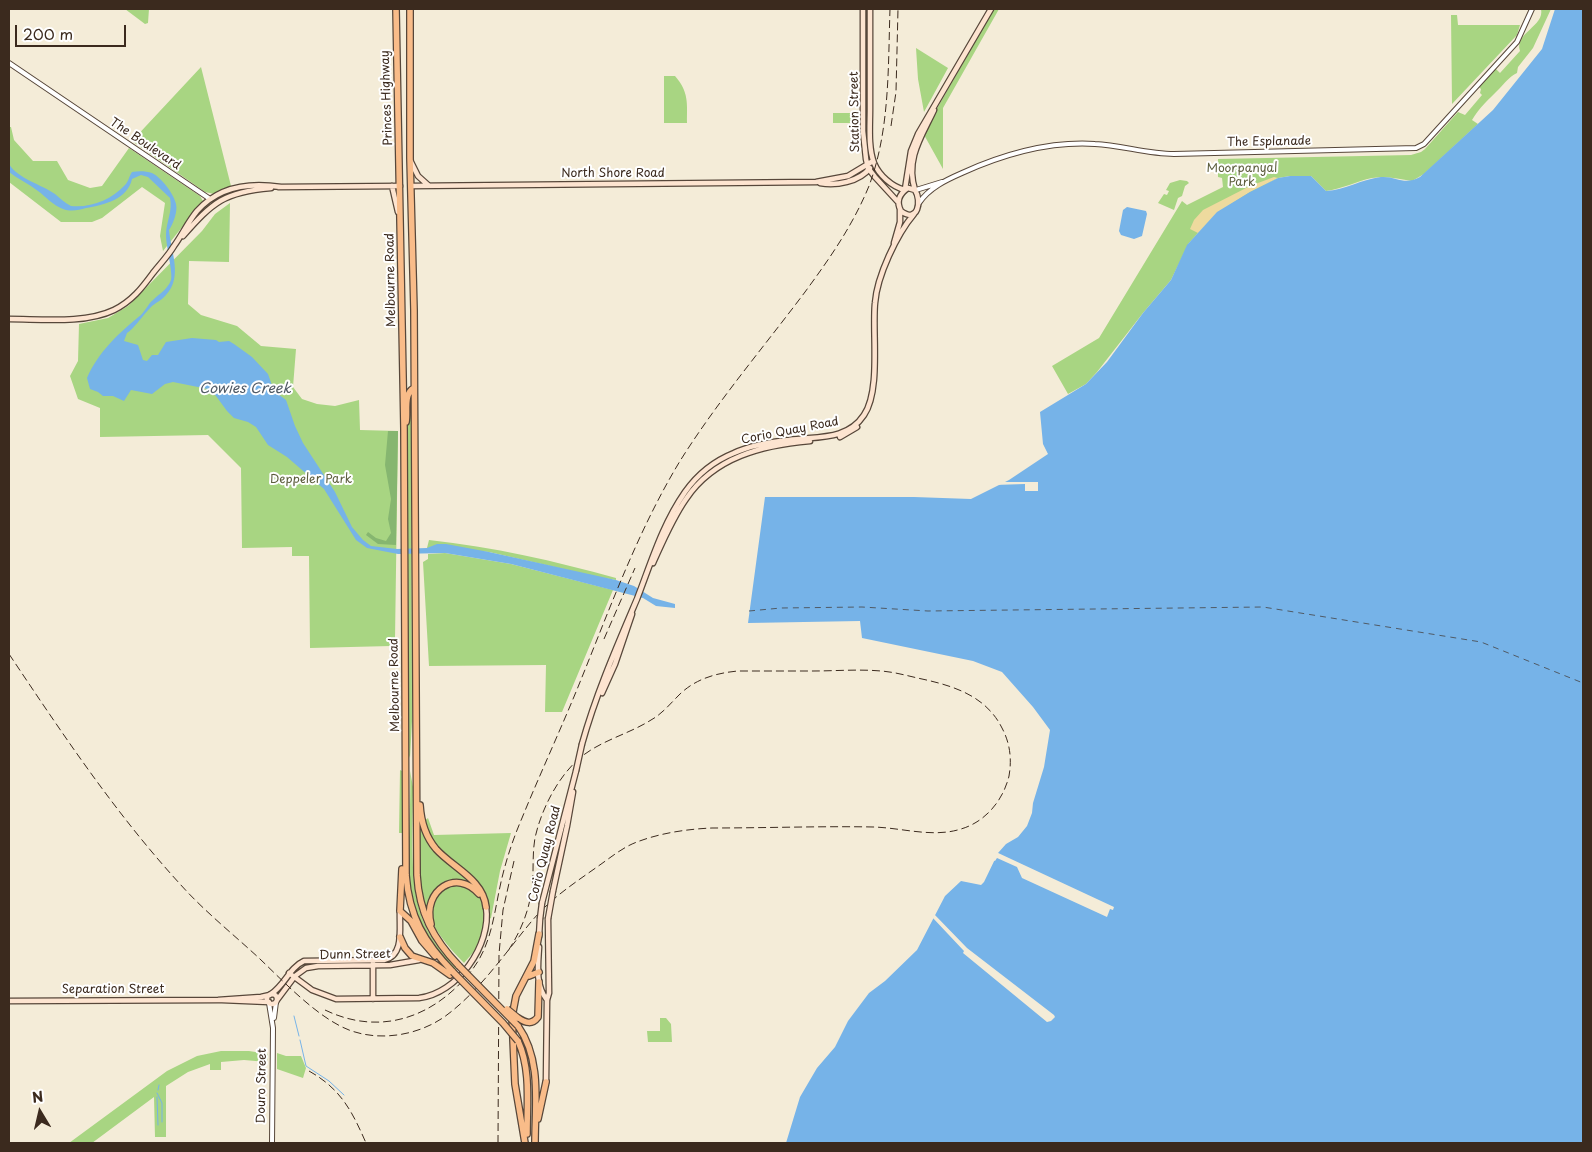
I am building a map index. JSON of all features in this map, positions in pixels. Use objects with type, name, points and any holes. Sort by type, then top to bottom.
[{"type":"highway","name":"Princes Highway","points":[[396,9],[400,186]]},
{"type":"highway","name":"Princes Highway","points":[[410,9],[411,186]]},
{"type":"highway","points":[[400,186],[411,186]]},
{"type":"highway","name":"Melbourne Road","points":[[400,186],[404,429],[407,883],[414,916],[425,938],[451,973]]},
{"type":"highway","name":"Melbourne Road","points":[[411,186],[418,889],[423,911],[438,941],[518,1026],[527,1041],[534,1063],[535,1143]]},
{"type":"highway","points":[[404,429],[408,394],[414,388]]},
{"type":"highway","points":[[405,763],[416,763]]},
{"type":"highway","points":[[416,783],[421,819],[428,836],[436,849],[477,885],[484,896],[486,907]]},
{"type":"highway","points":[[406,850],[400,911],[411,921],[428,950],[446,965]]},
{"type":"highway","points":[[438,941],[431,922],[429,909],[432,898],[439,889],[455,883],[468,885],[479,894],[486,907]]},
{"type":"highway","points":[[526,1143],[515,1084],[512,1017],[514,1001],[534,961],[539,934]]},
{"type":"highway","points":[[400,937],[408,952],[420,960],[433,963],[451,973],[476,995],[504,1022],[518,1041],[526,1068],[526,1143]]},
{"type":"highway","points":[[526,980],[532,973],[539,972]]},
{"type":"highway","points":[[489,995],[518,1018],[529,1023],[534,1022],[538,1017],[539,982]]},
{"type":"highway","points":[[535,1130],[546,1082]]},
{"type":"main road","name":"Station Street","points":[[863,9],[864,132],[868,167],[898,202]]},
{"type":"main road","name":"Station Street","points":[[870,9],[870,132],[873,161],[891,184],[905,190]]},
{"type":"main road","points":[[938,102],[926,118],[914,142],[905,190],[899,197],[898,202],[900,209],[907,214],[914,214],[919,203],[912,173],[914,154],[919,140],[938,102],[991,9]]},
{"type":"main road","points":[[410,159],[418,176],[429,186]]},
{"type":"main road","points":[[868,167],[873,161]]},
{"type":"main road","name":"North Shore Road","points":[[411,186],[816,182],[833,184],[846,182],[864,174],[868,167]]},
{"type":"main road","points":[[174,247],[193,216],[210,199],[226,190],[259,184],[281,187]]},
{"type":"main road","points":[[392,186],[401,226]]},
{"type":"main road","points":[[9,320],[81,318],[106,313],[122,306],[134,297],[202,214],[228,196],[242,191],[281,187],[400,186]]},
{"type":"main road","points":[[905,190],[910,188],[916,190]]},
{"type":"main road","points":[[210,199],[215,204]]},
{"type":"main road","name":"Corio Quay Road","points":[[892,251],[900,222],[900,209]]},
{"type":"main road","name":"Corio Quay Road","points":[[547,1000],[541,991],[539,982],[539,934],[542,903],[592,709],[662,533],[674,509],[692,483],[717,464],[748,452],[792,443],[832,439],[852,431],[867,416],[873,401],[876,384],[874,356],[875,300],[882,274],[892,251],[906,224],[914,214]]},
{"type":"main road","name":"Corio Quay Road","points":[[546,1082],[547,1000],[549,993],[548,919],[576,771]]},
{"type":"main road","points":[[269,1002],[270,994],[278,988],[289,973],[293,978],[312,990],[336,999],[423,998],[432,996],[447,987],[470,965],[476,955],[486,928],[486,907]]},
{"type":"main road","points":[[400,911],[400,937]]},
{"type":"main road","name":"Dunn Street","points":[[289,973],[303,962],[316,960],[387,959],[393,956],[398,948],[400,937]]},
{"type":"main road","points":[[373,960],[373,999]]},
{"type":"main road","name":"Dunn Street","points":[[293,978],[306,968],[393,965],[420,960]]},
{"type":"main road","points":[[303,962],[306,968]]},
{"type":"main road","points":[[539,972],[549,972]]},
{"type":"main road","points":[[277,1001],[293,978]]},
{"type":"main road","points":[[270,994],[276,996],[277,1001]]},
{"type":"main road","name":"Separation Street","points":[[218,1000],[260,997],[270,994]]},
{"type":"main road","name":"Separation Street","points":[[9,1001],[277,1001]]},
{"type":"street","name":"The Esplanade","points":[[916,190],[946,181],[999,158],[1035,148],[1065,144],[1107,144],[1152,153],[1174,154],[1416,148],[1424,144],[1518,42],[1532,9]]},
{"type":"street","name":"The Boulevard","points":[[9,63],[210,199]]},
{"type":"street","name":"The Esplanade","points":[[919,203],[927,193],[946,181]]},
{"type":"street","name":"Douro Street","points":[[272,1143],[273,1028],[277,1001]]},
{"type":"street","name":"Douro Street","points":[[269,1002],[273,1028]]},
{"type":"green space","points":[[125,9],[149,9],[148,23],[145,24]]},
{"type":"green space","points":[[994,9],[999,9],[943,108],[943,169],[923,133]]},
{"type":"green space","name":"Moorpanyal Park","points":[[1541,9],[1551,9],[1533,48],[1518,67],[1517,73],[1507,80],[1484,104],[1472,120],[1478,124],[1424,174],[1412,181],[1372,178],[1326,191],[1311,176],[1278,178],[1217,212],[1189,243],[1171,280],[1097,372],[1086,384],[1068,394],[1052,366],[1099,338],[1182,201],[1187,205],[1223,187],[1222,178],[1218,177],[1218,159],[1411,155],[1421,152],[1458,112],[1465,115],[1482,95],[1480,93],[1481,89],[1478,86],[1495,68],[1500,73],[1520,51],[1521,39],[1539,20]]},
{"type":"green space","points":[[1451,15],[1457,15],[1458,25],[1520,25],[1517,35],[1452,104]]},
{"type":"green space","points":[[916,48],[948,68],[924,112],[918,79]]},
{"type":"green space","points":[[201,67],[231,186],[214,194],[205,192],[132,141]]},
{"type":"green space","points":[[664,76],[675,76],[683,87],[686,98],[687,123],[664,123]]},
{"type":"green space","points":[[833,113],[859,113],[859,123],[833,123]]},
{"type":"green space","points":[[9,127],[11,127],[14,140],[33,161],[57,161],[68,180],[90,188],[102,186],[129,148],[200,196],[203,201],[163,251],[160,236],[165,203],[142,187],[102,218],[92,222],[61,222],[9,182]]},
{"type":"green space","points":[[1180,180],[1189,183],[1185,186],[1182,196],[1178,198],[1174,210],[1158,203],[1164,194],[1167,195],[1169,191],[1166,190],[1170,183]]},
{"type":"green space","name":"Deppeler Park","points":[[230,203],[229,262],[189,261],[188,304],[201,315],[237,326],[261,346],[296,349],[293,387],[302,399],[317,404],[335,406],[359,400],[360,430],[398,431],[395,639],[391,646],[310,648],[309,556],[292,556],[292,547],[242,548],[241,468],[208,435],[100,437],[100,408],[78,399],[70,376],[78,361],[79,324],[108,318],[128,306],[202,231],[215,214]]},
{"type":"green space","points":[[411,393],[412,721],[410,758],[408,752],[407,448],[409,398]]},
{"type":"green space","points":[[388,431],[398,431],[396,545],[378,544],[366,535],[368,532],[376,538],[386,541],[391,533],[388,519],[391,499],[385,465]]},
{"type":"green space","points":[[429,540],[477,546],[524,555],[616,578],[616,580],[489,552],[427,548]]},
{"type":"green space","points":[[445,553],[511,564],[613,590],[562,712],[545,712],[546,665],[429,666],[423,562],[428,559],[428,554]]},
{"type":"green space","points":[[400,770],[402,771],[402,833],[399,833]]},
{"type":"green space","points":[[410,771],[413,787],[412,839],[416,894],[420,911],[431,937],[456,968],[455,970],[435,949],[422,927],[414,902],[410,877],[409,851]]},
{"type":"green space","points":[[428,818],[434,835],[511,833],[500,871],[491,918],[485,922],[478,947],[464,963],[446,944],[436,929],[428,914],[422,896],[419,865],[420,824]]},
{"type":"green space","points":[[660,1018],[666,1018],[671,1024],[672,1042],[648,1042],[647,1031],[660,1031]]},
{"type":"green space","points":[[221,1051],[249,1051],[268,1054],[267,1062],[244,1060],[221,1062],[221,1070],[210,1070],[210,1064],[188,1072],[166,1086],[166,1137],[155,1137],[154,1097],[92,1143],[69,1143],[167,1071],[197,1056]]},
{"type":"green space","points":[[277,1053],[286,1056],[301,1056],[306,1068],[303,1078],[277,1069]]},
{"type":"sand","points":[[1274,177],[1278,178],[1250,192],[1217,213],[1198,233],[1190,229],[1194,220],[1203,210],[1250,186]]},
{"type":"water","points":[[1555,9],[1583,9],[1583,1143],[786,1143],[800,1097],[817,1068],[835,1047],[848,1021],[869,993],[885,981],[917,950],[945,896],[961,881],[981,885],[998,853],[1006,844],[1018,837],[1027,826],[1044,767],[1050,730],[1033,707],[1002,672],[973,661],[862,638],[860,621],[748,623],[765,497],[971,499],[1009,480],[1048,454],[1043,444],[1040,412],[1086,384],[1107,362],[1143,313],[1171,280],[1187,245],[1217,212],[1278,178],[1311,176],[1326,191],[1340,189],[1381,177],[1409,181],[1420,177],[1493,110],[1542,49]]},
{"type":"water","name":"Cowies Creek","points":[[9,164],[18,174],[49,190],[71,206],[86,206],[107,199],[125,185],[132,172],[152,173],[163,182],[173,195],[176,207],[175,217],[169,230],[175,264],[174,280],[166,295],[151,307],[127,333],[124,341],[138,345],[143,360],[147,361],[152,355],[158,355],[166,342],[192,338],[216,340],[219,342],[229,341],[252,357],[268,374],[274,391],[286,400],[303,443],[335,492],[352,527],[371,546],[397,549],[427,548],[437,544],[446,544],[489,552],[616,580],[634,586],[653,598],[675,604],[675,608],[656,606],[643,598],[511,564],[445,553],[398,554],[367,548],[356,540],[324,489],[287,457],[268,445],[256,427],[248,422],[234,418],[208,389],[173,382],[165,384],[152,394],[131,390],[124,401],[113,396],[103,396],[90,389],[87,378],[97,359],[170,283],[171,272],[166,235],[171,207],[170,198],[148,177],[141,175],[132,179],[126,192],[114,200],[72,211],[66,210],[56,206],[35,188],[9,172]]},
{"type":"water","points":[[1127,207],[1146,211],[1147,214],[1142,236],[1134,239],[1121,235],[1119,231],[1123,210]]},
{"type":"pier","points":[[999,482],[1038,482],[1038,491],[1025,491],[1025,484],[994,485]]},
{"type":"pier","points":[[996,852],[1114,907],[1113,910],[1110,909],[1107,917],[1022,878],[1017,867],[997,858],[995,861],[993,860]]},
{"type":"pier","points":[[934,914],[967,948],[1055,1017],[1047,1022],[963,953],[964,951],[932,917]]},
{"type":"waterway","points":[[294,1016],[299,1036]]},
{"type":"waterway","points":[[300,1040],[306,1066],[329,1081],[344,1095]]},
{"type":"waterway","points":[[158,1090],[159,1085]]},
{"type":"waterway","points":[[157,1093],[162,1103],[162,1122]]},
{"type":"waterway","points":[[157,1097],[158,1125]]},
{"type":"ferry route","points":[[749,611],[781,608],[862,607],[928,611],[1263,607],[1481,642],[1583,683]]},
{"type":"railway","points":[[325,1010],[346,1018],[366,1022],[386,1022],[406,1018],[441,1000],[457,986],[479,960],[488,939],[507,858],[516,834],[624,572],[650,516],[694,439],[832,254],[856,214],[869,186],[881,143],[887,99],[890,9]]},
{"type":"railway","points":[[891,126],[896,92],[898,9]]},
{"type":"railway","points":[[604,639],[635,568]]},
{"type":"railway","points":[[9,654],[111,801],[156,857],[189,894],[325,1017],[349,1030],[376,1036],[389,1036],[417,1031],[429,1026],[452,1011],[474,991],[494,968],[503,957],[512,945],[531,922],[554,899],[617,853],[632,844],[646,839],[674,832],[712,828],[874,827],[940,833],[970,826],[992,809],[998,802],[1006,785],[1009,776],[1010,757],[1009,745],[1005,734],[987,708],[968,694],[946,685],[891,672],[864,670],[738,671],[714,675],[699,681],[685,689],[655,718],[589,751],[565,774],[541,816],[534,844],[533,882],[529,905],[521,928],[517,936],[513,943],[508,951]]},
{"type":"railway","points":[[498,1143],[499,954],[503,910],[514,861]]},
{"type":"railway","points":[[309,1071],[337,1093],[356,1121],[366,1143]]}]
